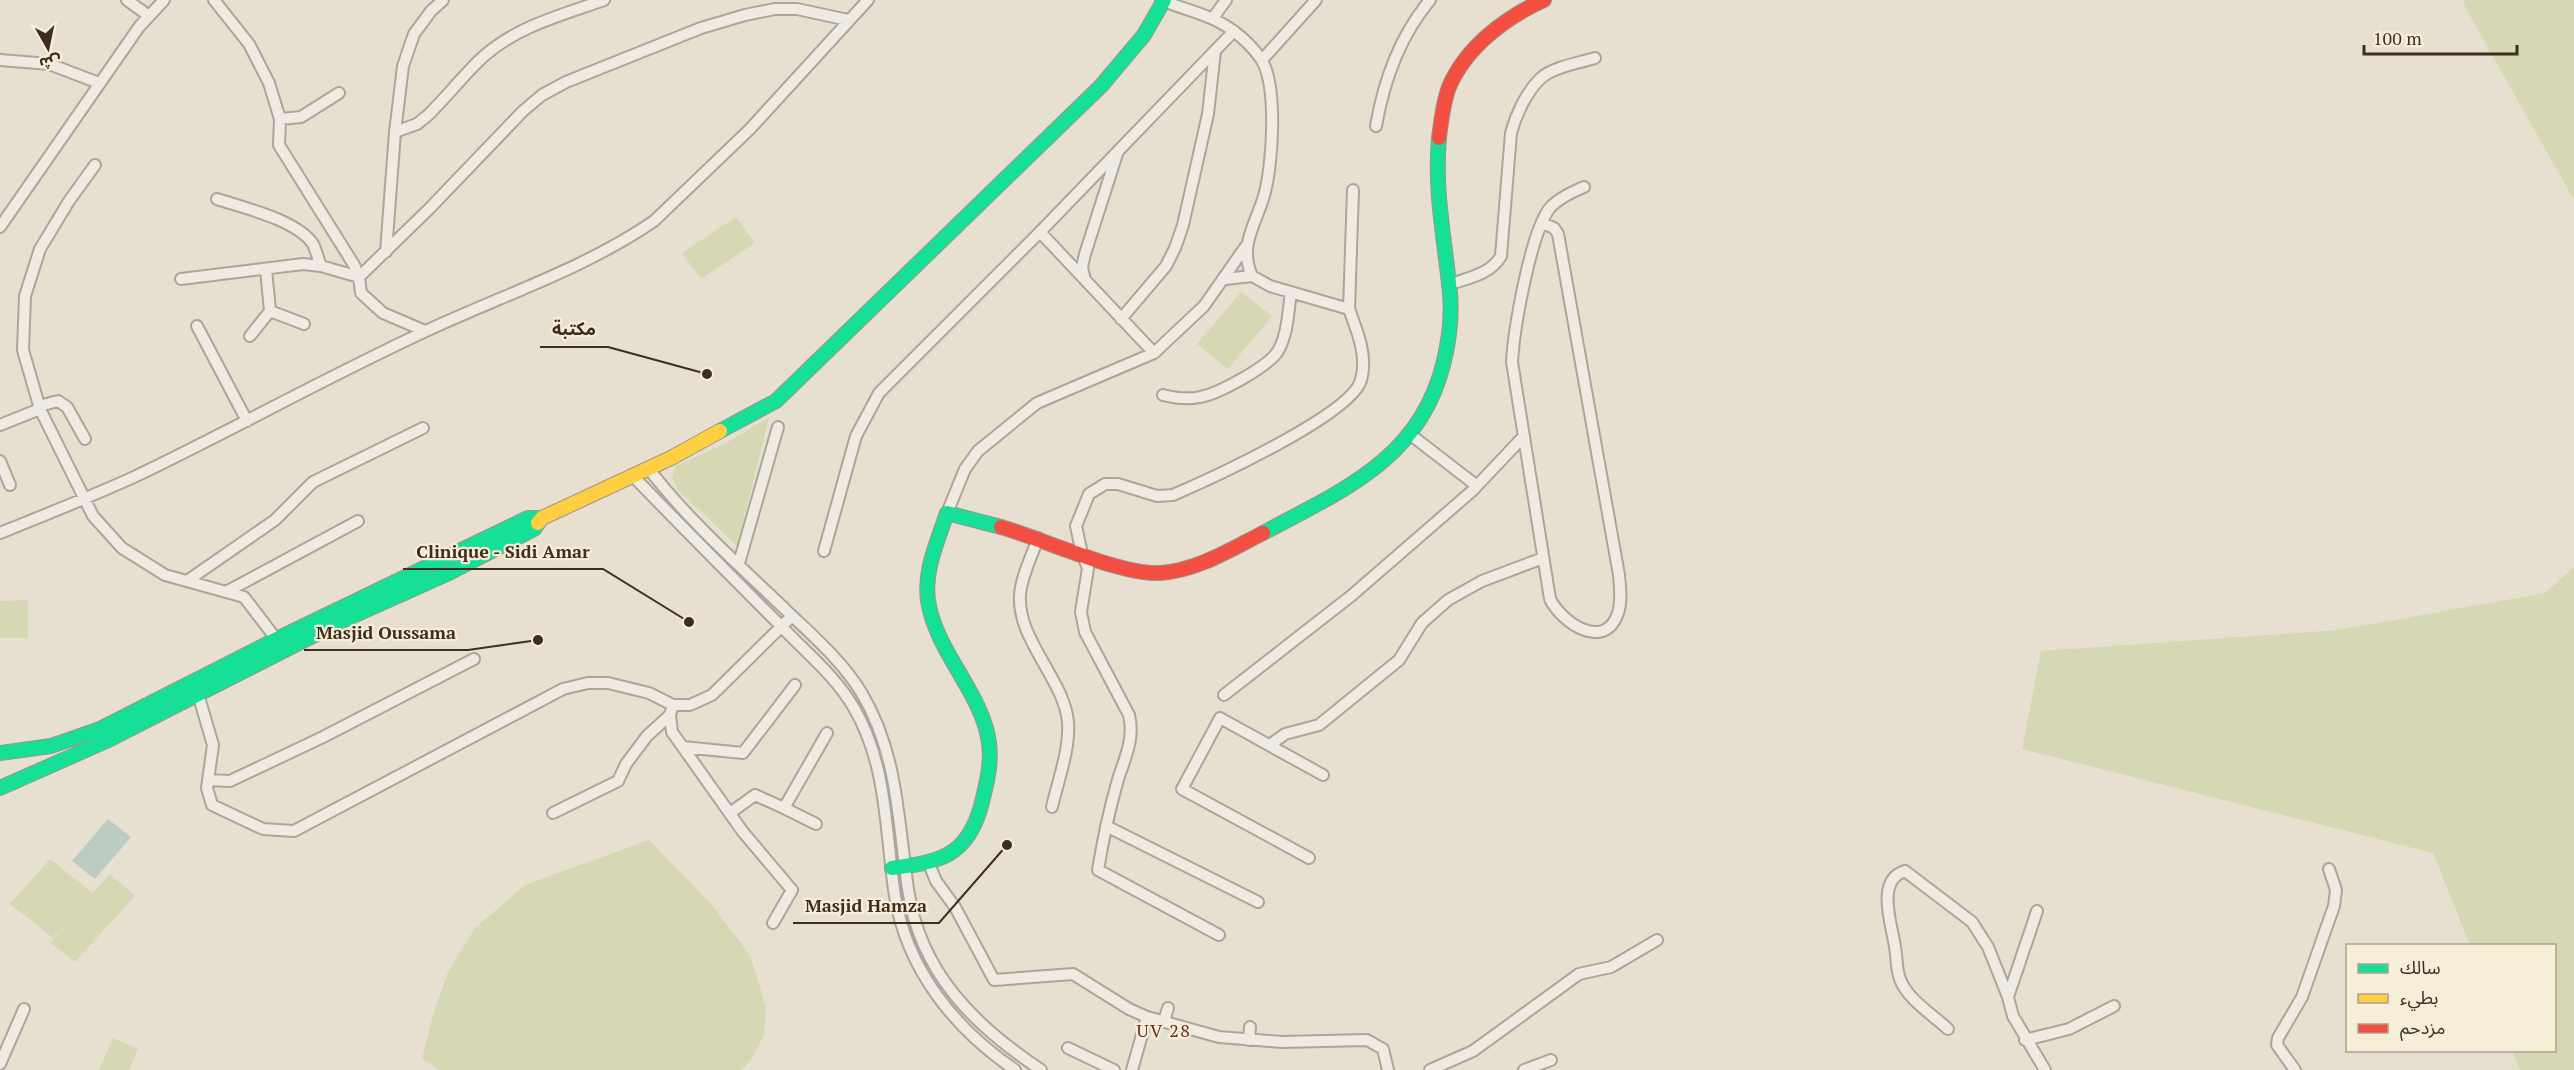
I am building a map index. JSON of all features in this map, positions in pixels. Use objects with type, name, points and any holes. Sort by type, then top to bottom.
[{"type":"street","points":[[127,0],[149,15]]},
{"type":"street","points":[[0,227],[99,83],[149,15],[164,0]]},
{"type":"street","points":[[214,0],[249,44],[269,82],[279,119],[279,145],[354,265],[359,277],[361,293],[383,313],[425,331]]},
{"type":"street","points":[[386,252],[395,132],[403,66],[414,34],[431,11],[443,0]]},
{"type":"street","points":[[395,132],[417,124],[427,116],[483,57],[508,38],[535,24],[604,0]]},
{"type":"street","points":[[786,0],[797,9]]},
{"type":"street","points":[[0,533],[83,499],[248,421],[425,331],[602,253],[654,221],[750,129],[868,0]]},
{"type":"street","points":[[1213,18],[1226,0]]},
{"type":"street","points":[[1262,60],[1316,0]]},
{"type":"street","points":[[1376,126],[1388,77],[1403,41],[1418,14],[1430,0]]},
{"type":"street","points":[[947,513],[1038,538],[1082,554],[1158,573],[1179,569],[1216,555],[1353,486],[1375,470],[1411,435],[1428,408],[1444,362],[1450,324],[1438,184],[1440,137],[1448,90],[1470,52],[1500,24],[1525,8],[1544,0]]},
{"type":"street","points":[[0,753],[30,752],[73,740],[280,644],[528,518],[542,518],[633,476],[776,401],[1101,86],[1140,44],[1169,1],[1213,18],[1234,31],[1262,60],[1269,90],[1272,122],[1270,158],[1264,195],[1246,246],[1225,279],[1204,306],[1154,353],[1037,403],[1003,428],[978,451],[965,468],[947,513],[927,581],[928,605],[941,637],[986,728],[990,748],[989,769],[979,819],[964,846],[939,861],[899,868]]},
{"type":"street","points":[[359,277],[522,111],[542,94],[566,82],[701,28],[745,15],[775,9],[797,9],[848,20]]},
{"type":"street","points":[[824,551],[856,436],[879,393],[1040,232],[1234,31]]},
{"type":"street","points":[[1121,319],[1155,281],[1175,248],[1183,225],[1208,114],[1215,51]]},
{"type":"street","points":[[1448,285],[1488,271],[1496,265],[1501,256],[1511,133],[1515,118],[1527,97],[1541,78],[1595,58]]},
{"type":"street","points":[[0,60],[49,64],[99,83]]},
{"type":"street","points":[[279,119],[301,117],[339,93]]},
{"type":"street","points":[[1085,280],[1082,267],[1084,254],[1117,151]]},
{"type":"street","points":[[95,165],[69,201],[40,249],[26,296],[23,350],[39,408],[93,516],[122,548],[165,575],[244,597],[280,644]]},
{"type":"street","points":[[1542,223],[1554,228],[1558,234],[1619,575],[1621,597],[1619,612],[1608,629],[1597,632],[1581,630],[1556,612],[1550,599],[1512,362],[1513,344],[1534,244],[1542,223],[1550,208],[1584,187]]},
{"type":"street","points":[[1219,935],[1098,870],[1106,826],[1131,741],[1132,728],[1130,715],[1085,632],[1081,612],[1088,568],[1082,554],[1076,526],[1089,494],[1096,488],[1105,484],[1118,484],[1157,496],[1173,495],[1273,446],[1340,407],[1357,388],[1363,369],[1362,349],[1349,309],[1353,190]]},
{"type":"street","points":[[217,199],[288,224],[302,233],[313,244],[321,266]]},
{"type":"street","points":[[1040,232],[1154,353]]},
{"type":"street","points":[[1246,246],[1245,261],[1251,276]]},
{"type":"street","points":[[181,279],[303,264],[321,266],[359,277]]},
{"type":"street","points":[[250,336],[270,311],[266,269]]},
{"type":"street","points":[[1225,279],[1251,276],[1291,293],[1349,309]]},
{"type":"street","points":[[1163,395],[1183,399],[1201,397],[1218,391],[1268,362],[1284,339],[1291,293]]},
{"type":"street","points":[[270,311],[304,324]]},
{"type":"street","points":[[196,326],[248,421]]},
{"type":"street","points":[[0,425],[58,401],[67,407],[85,439]]},
{"type":"street","points":[[739,563],[778,427]]},
{"type":"street","points":[[187,581],[275,520],[313,482],[423,428]]},
{"type":"street","points":[[1411,435],[1477,486]]},
{"type":"street","points":[[1224,695],[1351,596],[1477,486],[1524,436]]},
{"type":"street","points":[[0,461],[10,485]]},
{"type":"street","points":[[648,468],[666,492],[844,668],[859,689],[878,722],[896,791],[901,922],[916,962],[931,988],[963,1028],[1015,1070]]},
{"type":"street","points":[[633,476],[830,674],[843,691],[865,728],[873,747],[899,868],[928,953],[948,987],[970,1015],[1012,1051],[1041,1070]]},
{"type":"street","points":[[226,592],[358,521]]},
{"type":"street","points":[[1038,538],[1020,593],[1021,614],[1063,703],[1068,721],[1067,746],[1052,807]]},
{"type":"street","points":[[1270,745],[1285,734],[1308,730],[1319,725],[1390,667],[1406,650],[1422,623],[1448,600],[1482,581],[1543,558]]},
{"type":"street","points":[[553,813],[618,781],[626,764],[671,710],[690,705],[712,695],[792,616]]},
{"type":"street","points":[[0,788],[106,741],[198,694],[280,644]]},
{"type":"street","points":[[208,780],[230,781],[323,737],[474,658]]},
{"type":"street","points":[[198,694],[213,745],[207,788],[212,805],[263,829],[294,831],[562,689],[588,683],[608,682],[649,693],[671,710],[672,732],[730,813],[792,890],[773,923]]},
{"type":"street","points":[[683,747],[743,753],[795,685]]},
{"type":"street","points":[[1309,858],[1182,789],[1220,718],[1323,775]]},
{"type":"street","points":[[784,808],[827,733]]},
{"type":"street","points":[[730,813],[755,795],[816,824]]},
{"type":"street","points":[[1106,826],[1258,902]]},
{"type":"street","points":[[929,864],[936,881],[955,907],[994,980],[1073,974],[1091,979],[1129,1009],[1147,1017],[1219,1037],[1249,1040],[1367,1040],[1383,1049],[1388,1070]]},
{"type":"street","points":[[2295,1070],[2277,1046],[2281,1030],[2302,998],[2334,906],[2336,890],[2329,869]]},
{"type":"street","points":[[1948,1029],[1912,996],[1900,980],[1887,894],[1898,873],[1905,871],[1972,922],[1988,947],[2013,1016],[2025,1040],[2045,1070]]},
{"type":"street","points":[[2008,998],[2037,911]]},
{"type":"street","points":[[1430,1070],[1473,1051],[1579,974],[1618,964],[1657,940]]},
{"type":"street","points":[[2025,1040],[2070,1029],[2114,1006]]},
{"type":"street","points":[[1164,1021],[1168,1008]]},
{"type":"street","points":[[0,1064],[24,1009]]},
{"type":"street","points":[[1132,1070],[1147,1017]]},
{"type":"street","points":[[1249,1040],[1250,1027]]},
{"type":"street","points":[[1333,1029],[1334,1041]]},
{"type":"street","points":[[1068,1048],[1088,1054],[1114,1070]]},
{"type":"street","points":[[1524,1070],[1551,1059]]},
{"type":"green space","points":[[2463,0],[2574,0],[2574,200],[2465,7]]},
{"type":"green space","points":[[736,217],[755,243],[701,279],[682,253]]},
{"type":"green space","points":[[1241,292],[1272,316],[1228,369],[1197,344]]},
{"type":"green space","points":[[769,417],[737,546],[677,489],[672,478],[676,466],[726,443]]},
{"type":"green space","points":[[2574,567],[2574,1070],[2520,1070],[2512,1052],[2556,1052],[2556,944],[2470,944],[2433,853],[2022,749],[2041,651],[2339,630],[2545,593]]},
{"type":"green space","points":[[28,600],[28,638],[0,638],[0,601]]},
{"type":"green space","points":[[649,840],[712,905],[750,955],[766,1007],[764,1035],[752,1059],[741,1070],[440,1070],[422,1059],[433,1015],[448,972],[475,928],[525,885]]},
{"type":"green space","points":[[50,859],[93,893],[110,874],[135,896],[75,962],[50,943],[81,907],[53,938],[10,904]]},
{"type":"green space","points":[[113,1038],[138,1049],[129,1070],[99,1070]]},
{"type":"shaded area","points":[[108,819],[131,837],[95,879],[72,861]]},
{"type":"traffic: fast","points":[[720,431],[776,401],[1101,86],[1144,35],[1164,0]]},
{"type":"traffic: fast","points":[[1263,533],[1321,502],[1373,469],[1396,449],[1416,425],[1432,398],[1445,356],[1451,311],[1439,197],[1439,138]]},
{"type":"traffic: fast","points":[[892,868],[924,863],[949,854],[968,836],[981,806],[990,759],[985,725],[970,691],[934,624],[929,606],[927,582],[947,513],[1001,527]]},
{"type":"traffic: fast","points":[[0,753],[51,746],[100,729],[277,639],[528,518],[542,518]]},
{"type":"traffic: fast","points":[[0,788],[106,741],[344,620],[449,573],[534,529],[538,523]]},
{"type":"traffic: slow","points":[[538,523],[542,518],[671,458],[720,431]]},
{"type":"traffic: jam","points":[[1439,138],[1442,112],[1456,72],[1477,46],[1502,24],[1544,0]]},
{"type":"traffic: jam","points":[[1001,527],[1103,562],[1143,572],[1160,573],[1200,564],[1263,533]]},
{"type":"place","name":"مكتبة","points":[[707,374]]},
{"type":"place","name":"Clinique - Sidi Amar","points":[[689,622]]},
{"type":"place","name":"Masjid Oussama","points":[[538,640]]},
{"type":"place","name":"Masjid Hamza","points":[[1007,845]]},
{"type":"district","name":"UV 28","points":[[1164,1030]]}]
